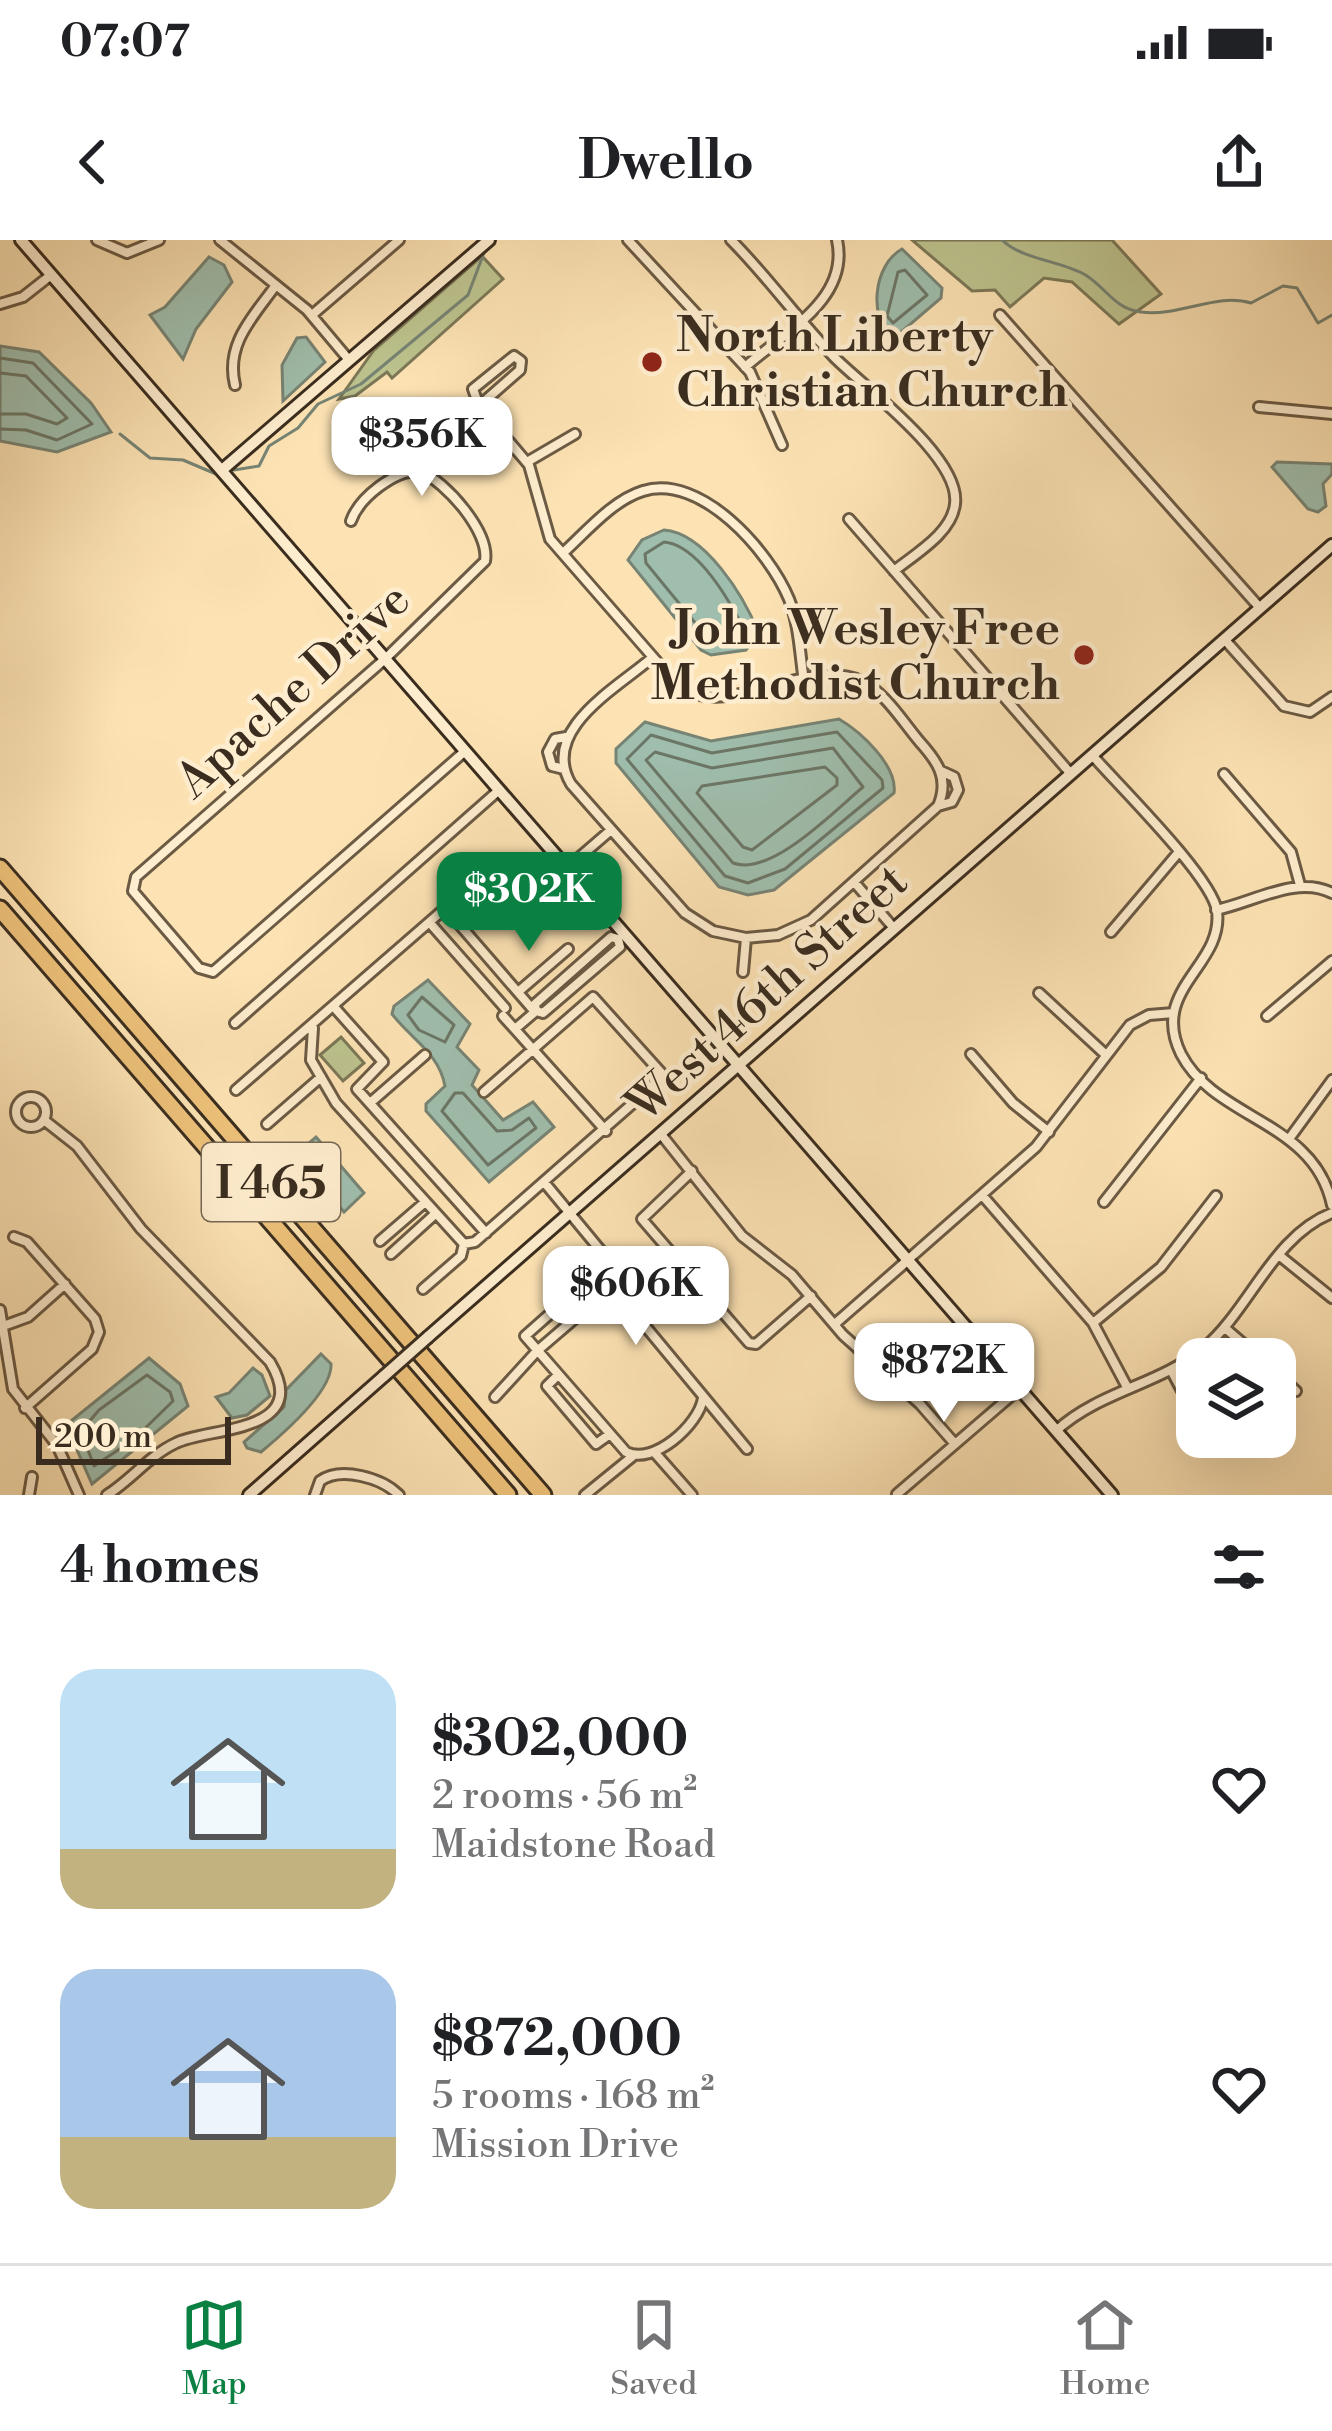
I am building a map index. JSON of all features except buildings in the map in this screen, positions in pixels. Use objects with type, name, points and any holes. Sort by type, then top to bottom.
[{"type":"highway","name":"I 465","points":[[0,868],[543,1495]]},
{"type":"highway","name":"I 465","points":[[0,910],[508,1495]]},
{"type":"street","points":[[21,240],[621,937],[1112,1495]]},
{"type":"street","points":[[33,240],[39,261]]},
{"type":"street","points":[[97,240],[125,253],[159,240]]},
{"type":"street","points":[[220,240],[312,315],[350,361]]},
{"type":"street","points":[[312,315],[399,240]]},
{"type":"street","points":[[222,470],[489,240]]},
{"type":"street","points":[[628,240],[745,367],[760,388],[782,445]]},
{"type":"street","points":[[731,240],[838,360],[881,396],[953,482],[956,502],[950,521],[894,571]]},
{"type":"street","points":[[745,367],[836,283],[841,263],[837,240]]},
{"type":"street","points":[[0,304],[23,297],[51,275]]},
{"type":"street","points":[[235,385],[230,364],[234,348],[276,285]]},
{"type":"street","points":[[1000,315],[1260,608]]},
{"type":"street","points":[[478,406],[520,370],[519,358],[509,358],[473,389],[478,406],[527,462],[546,531],[675,683],[695,695],[842,676],[869,685],[941,771],[938,806],[798,928],[746,938],[708,928],[677,905],[564,770],[550,763],[550,744],[564,742],[652,657]]},
{"type":"street","points":[[1259,406],[1332,414]]},
{"type":"street","points":[[527,462],[575,434]]},
{"type":"street","name":"Apache Drive","points":[[351,521],[355,511],[394,476],[417,470],[435,481],[485,541],[485,561],[385,659],[132,884],[136,896],[208,973],[464,752]]},
{"type":"street","points":[[562,553],[629,496],[672,488],[698,495],[720,511],[778,579],[793,610],[804,682]]},
{"type":"street","points":[[849,519],[1071,774]]},
{"type":"street","name":"West 46th Street","points":[[249,1495],[892,926],[1332,545]]},
{"type":"street","points":[[1225,640],[1282,704],[1300,712],[1312,711],[1332,697]]},
{"type":"street","points":[[564,742],[564,770]]},
{"type":"street","points":[[1056,1431],[1084,1407],[1171,1370],[1225,1328],[1280,1256],[1332,1209],[1316,1165],[1289,1139],[1202,1078],[1179,1048],[1174,1012],[1184,983],[1213,939],[1216,910],[1207,887],[1092,755]]},
{"type":"street","points":[[1224,774],[1291,852],[1300,885]]},
{"type":"street","points":[[235,1023],[498,791]]},
{"type":"street","points":[[566,869],[611,830]]},
{"type":"street","points":[[1111,932],[1178,853]]},
{"type":"street","points":[[236,1090],[495,866]]},
{"type":"street","points":[[855,883],[892,926]]},
{"type":"street","points":[[1216,910],[1300,885],[1332,893]]},
{"type":"street","points":[[446,909],[536,1011],[543,1012],[620,947],[621,937]]},
{"type":"street","points":[[430,923],[515,1029],[607,1131]]},
{"type":"street","points":[[536,1011],[535,1004],[611,937],[621,937]]},
{"type":"street","points":[[743,972],[746,938]]},
{"type":"street","points":[[518,992],[568,950]]},
{"type":"street","points":[[1267,1016],[1332,961]]},
{"type":"street","points":[[574,970],[582,979]]},
{"type":"street","points":[[489,991],[505,978]]},
{"type":"street","points":[[1039,993],[1106,1055]]},
{"type":"street","points":[[423,1289],[461,1256],[464,1244],[486,1233],[664,1076],[593,997],[484,1092]]},
{"type":"street","points":[[334,1006],[383,1062],[357,1086],[486,1233]]},
{"type":"street","points":[[515,1029],[536,1011]]},
{"type":"street","points":[[836,1323],[1049,1132],[1138,1019],[1174,1012]]},
{"type":"street","points":[[313,1027],[310,1057],[337,1104],[464,1244]]},
{"type":"street","points":[[970,1054],[1020,1110],[1049,1132]]},
{"type":"street","points":[[370,1103],[425,1055]]},
{"type":"street","points":[[267,1124],[321,1077]]},
{"type":"street","points":[[1104,1202],[1202,1078]]},
{"type":"street","points":[[1289,1139],[1332,1080]]},
{"type":"street","points":[[44,1120],[32,1127],[22,1124],[16,1111],[20,1102],[28,1097],[42,1100],[44,1120],[77,1146],[142,1231],[270,1362],[278,1390],[271,1409],[243,1430],[175,1443],[117,1492],[106,1495]]},
{"type":"street","points":[[660,1133],[742,1236],[811,1296],[955,1444]]},
{"type":"street","points":[[692,1171],[642,1220],[749,1343],[756,1344],[811,1296]]},
{"type":"street","points":[[544,1182],[605,1257],[616,1283],[703,1398],[747,1449]]},
{"type":"street","points":[[982,1195],[1093,1323],[1127,1388]]},
{"type":"street","points":[[1093,1323],[1155,1274],[1216,1196]]},
{"type":"street","points":[[380,1241],[424,1203]]},
{"type":"street","points":[[391,1254],[434,1215]]},
{"type":"street","points":[[14,1237],[27,1242],[99,1328],[92,1349],[25,1408]]},
{"type":"street","points":[[1280,1256],[1332,1298]]},
{"type":"street","points":[[495,1397],[537,1351],[616,1283]]},
{"type":"street","points":[[6,1325],[28,1317],[65,1284]]},
{"type":"street","points":[[592,1304],[577,1290],[525,1336],[633,1456]]},
{"type":"street","points":[[0,1310],[6,1325],[9,1377],[25,1408],[57,1445],[79,1495]]},
{"type":"street","points":[[1225,1328],[1237,1338]]},
{"type":"street","points":[[1171,1370],[1176,1379]]},
{"type":"street","points":[[558,1375],[548,1386],[596,1444],[610,1434]]},
{"type":"street","points":[[897,1494],[1019,1389]]},
{"type":"street","points":[[585,1495],[633,1456],[655,1453],[696,1417],[703,1398]]},
{"type":"street","points":[[655,1453],[692,1495]]},
{"type":"street","points":[[315,1495],[323,1479],[341,1473],[388,1485],[399,1495]]},
{"type":"street","points":[[29,1495],[32,1477]]},
{"type":"green space","points":[[912,240],[1112,240],[1161,294],[1119,324],[1072,282],[1044,278],[1010,307],[995,290],[972,291]]},
{"type":"green space","points":[[482,256],[503,279],[392,378],[387,372],[355,396],[339,399],[374,350]]},
{"type":"green space","points":[[341,1037],[364,1063],[343,1081],[320,1055]]},
{"type":"water","points":[[902,249],[942,288],[941,298],[893,339],[880,319],[877,292],[885,267]]},
{"type":"water","points":[[209,257],[224,265],[232,282],[196,329],[183,359],[150,315],[165,307]]},
{"type":"water","points":[[306,337],[325,362],[283,401],[282,365],[297,338]]},
{"type":"water","points":[[0,346],[39,352],[91,403],[111,432],[57,452],[0,441]]},
{"type":"water","points":[[1277,462],[1332,464],[1332,474],[1323,484],[1326,506],[1318,512],[1308,509],[1272,467]]},
{"type":"water","points":[[664,530],[694,542],[733,585],[758,632],[746,650],[711,655],[701,650],[628,560],[642,540]]},
{"type":"water","points":[[839,719],[884,761],[894,793],[774,890],[748,895],[719,887],[616,763],[616,749],[645,722],[711,741]]},
{"type":"water","points":[[428,980],[470,1024],[457,1047],[479,1070],[472,1085],[503,1120],[533,1102],[554,1127],[489,1182],[426,1111],[426,1104],[445,1086],[442,1074],[392,1014],[394,1006]]},
{"type":"water","points":[[316,1137],[364,1193],[344,1212],[296,1154]]},
{"type":"water","points":[[321,1354],[331,1364],[315,1399],[261,1452],[247,1448],[244,1442],[284,1407],[285,1391]]},
{"type":"water","points":[[149,1358],[180,1384],[188,1406],[92,1484],[66,1425]]},
{"type":"water","points":[[253,1368],[262,1375],[270,1396],[247,1415],[232,1418],[216,1397],[229,1393]]},
{"type":"waterway","points":[[1002,240],[1020,252],[1087,276],[1132,310],[1156,313],[1225,300],[1251,303],[1283,286],[1297,288],[1318,323],[1332,315]]},
{"type":"waterway","points":[[234,470],[259,466],[269,446],[298,428],[318,404],[361,384],[468,295],[485,250]]},
{"type":"waterway","points":[[120,434],[150,458],[183,460],[216,474]]},
{"type":"place","name":"North Liberty Christian Church","points":[[652,362]]},
{"type":"place","name":"John Wesley Free Methodist Church","points":[[1084,655]]}]
